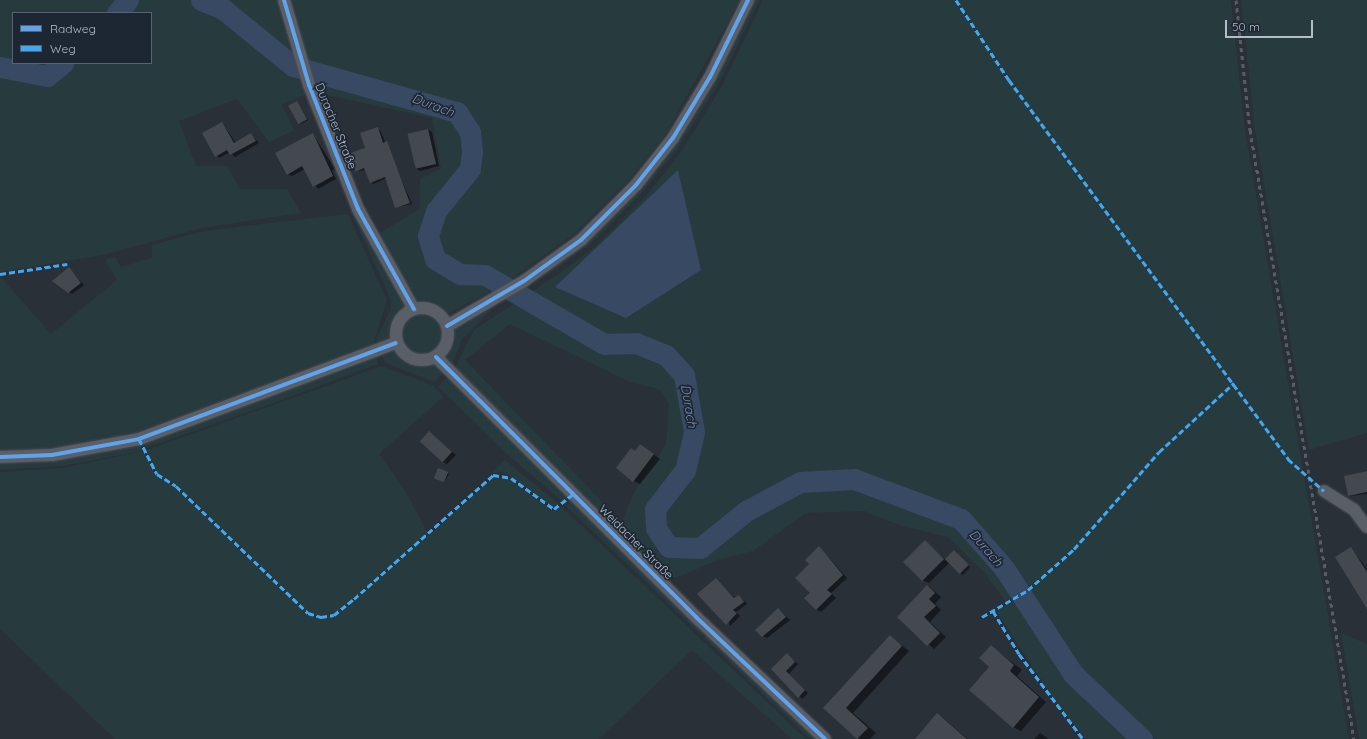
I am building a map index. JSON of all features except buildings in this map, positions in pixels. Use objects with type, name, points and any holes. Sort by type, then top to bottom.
[{"type":"street","name":"Duracher Straße","points":[[284,0],[291,32],[309,85],[358,209],[382,255],[414,309]]},
{"type":"street","points":[[447,326],[489,303],[524,281],[581,240],[636,184],[673,138],[748,0]]},
{"type":"street","points":[[414,309],[437,313],[447,326],[447,343],[436,357],[413,359],[396,343],[400,318],[414,309]]},
{"type":"street","points":[[0,457],[52,455],[139,439],[396,343]]},
{"type":"street","name":"Weidacher Straße","points":[[436,357],[697,618],[824,739]]},
{"type":"street","points":[[1324,491],[1354,510],[1367,527]]},
{"type":"green space","points":[[0,0],[278,0],[307,94],[282,105],[294,130],[269,142],[237,99],[179,121],[196,166],[227,166],[240,189],[287,189],[301,213],[202,228],[103,255],[0,272]]},
{"type":"green space","points":[[288,0],[740,0],[666,134],[629,180],[574,234],[504,284],[446,315],[429,303],[418,302],[376,235],[420,209],[420,179],[441,169],[432,118],[318,93]]},
{"type":"green space","points":[[753,0],[760,0],[718,85],[677,150],[640,195],[592,243],[528,289],[584,245],[640,188]]},
{"type":"green space","points":[[763,0],[1231,0],[1245,131],[1349,739],[1086,739],[1055,701],[996,611],[1030,591],[1028,587],[1005,601],[984,572],[948,537],[902,526],[864,511],[806,513],[753,551],[718,560],[666,582],[454,369],[474,330],[566,269],[596,246],[644,198],[681,152],[722,86]],"holes":[[[510,324],[630,382],[659,389],[669,404],[666,444],[633,494],[622,522],[465,360]]]},
{"type":"green space","points":[[1241,0],[1367,0],[1367,433],[1309,450],[1255,130]]},
{"type":"green space","points":[[356,213],[406,307],[395,319],[391,338],[378,343],[376,339],[391,309],[391,300],[352,214]]},
{"type":"green space","points":[[348,214],[387,300],[373,345],[134,433],[51,451],[0,453],[0,276],[51,334],[117,280],[105,259],[115,257],[121,267],[152,258],[152,245],[204,231]]},
{"type":"green space","points":[[493,308],[462,339],[452,365],[446,356],[455,340],[454,329]]},
{"type":"green space","points":[[418,313],[426,313],[437,319],[443,330],[443,338],[437,349],[426,355],[418,355],[407,349],[401,338],[401,330],[407,319]]},
{"type":"green space","points":[[395,351],[403,361],[414,365],[434,363],[444,373],[434,382],[386,363],[382,356]]},
{"type":"green space","points":[[376,357],[378,364],[282,400],[146,448],[143,442]]},
{"type":"green space","points":[[382,366],[434,386],[443,397],[379,454],[406,492],[429,536],[493,477],[509,479],[554,511],[562,507],[806,739],[792,739],[692,650],[599,739],[115,739],[0,629],[0,472],[63,468],[144,451]]},
{"type":"green space","points":[[447,378],[568,495],[562,501],[509,456],[438,386]]},
{"type":"green space","points":[[140,443],[142,451],[63,466],[0,470],[0,463],[55,460]]},
{"type":"green space","points":[[505,460],[559,504],[554,508],[503,472],[491,474]]},
{"type":"green space","points":[[572,499],[706,632],[702,636],[566,506]]},
{"type":"green space","points":[[1341,633],[1367,644],[1367,739],[1359,739]]},
{"type":"green space","points":[[708,634],[819,739],[810,739],[793,723],[704,638]]},
{"type":"water","points":[[678,170],[701,270],[626,318],[555,287]]},
{"type":"waterway","name":"Durach","points":[[118,12],[128,0]]},
{"type":"waterway","name":"Durach","points":[[201,0],[223,9],[293,66],[457,112],[470,132],[472,152],[470,169],[436,211],[428,236],[435,259],[460,274],[485,275],[604,344],[636,343],[666,355],[684,375],[694,432],[685,470],[655,509],[656,528],[669,547],[700,548],[746,511],[800,482],[854,479],[961,519],[1004,568],[1073,674],[1142,739]]},
{"type":"waterway","name":"Durach","points":[[0,67],[47,76],[62,64]]},
{"type":"railway","points":[[1236,0],[1250,130],[1354,739]]},
{"type":"marked path","points":[[956,0],[1009,80],[1288,459],[1324,491]]},
{"type":"marked path","points":[[0,274],[67,264]]},
{"type":"marked path","points":[[982,617],[1028,590],[1074,549],[1159,452],[1234,383]]},
{"type":"marked path","points":[[139,439],[157,474],[176,486],[308,613],[321,617],[334,615],[354,599],[493,475],[511,478],[554,509],[573,494]]},
{"type":"marked path","points":[[993,611],[1019,654],[1083,739]]},
{"type":"cycle path","points":[[284,0],[309,85],[358,209],[414,309]]},
{"type":"cycle path","points":[[447,326],[524,281],[581,240],[636,185],[673,138],[710,77],[748,0]]},
{"type":"cycle path","points":[[0,457],[52,455],[139,439],[396,343]]},
{"type":"cycle path","points":[[436,357],[697,618],[825,739]]}]
